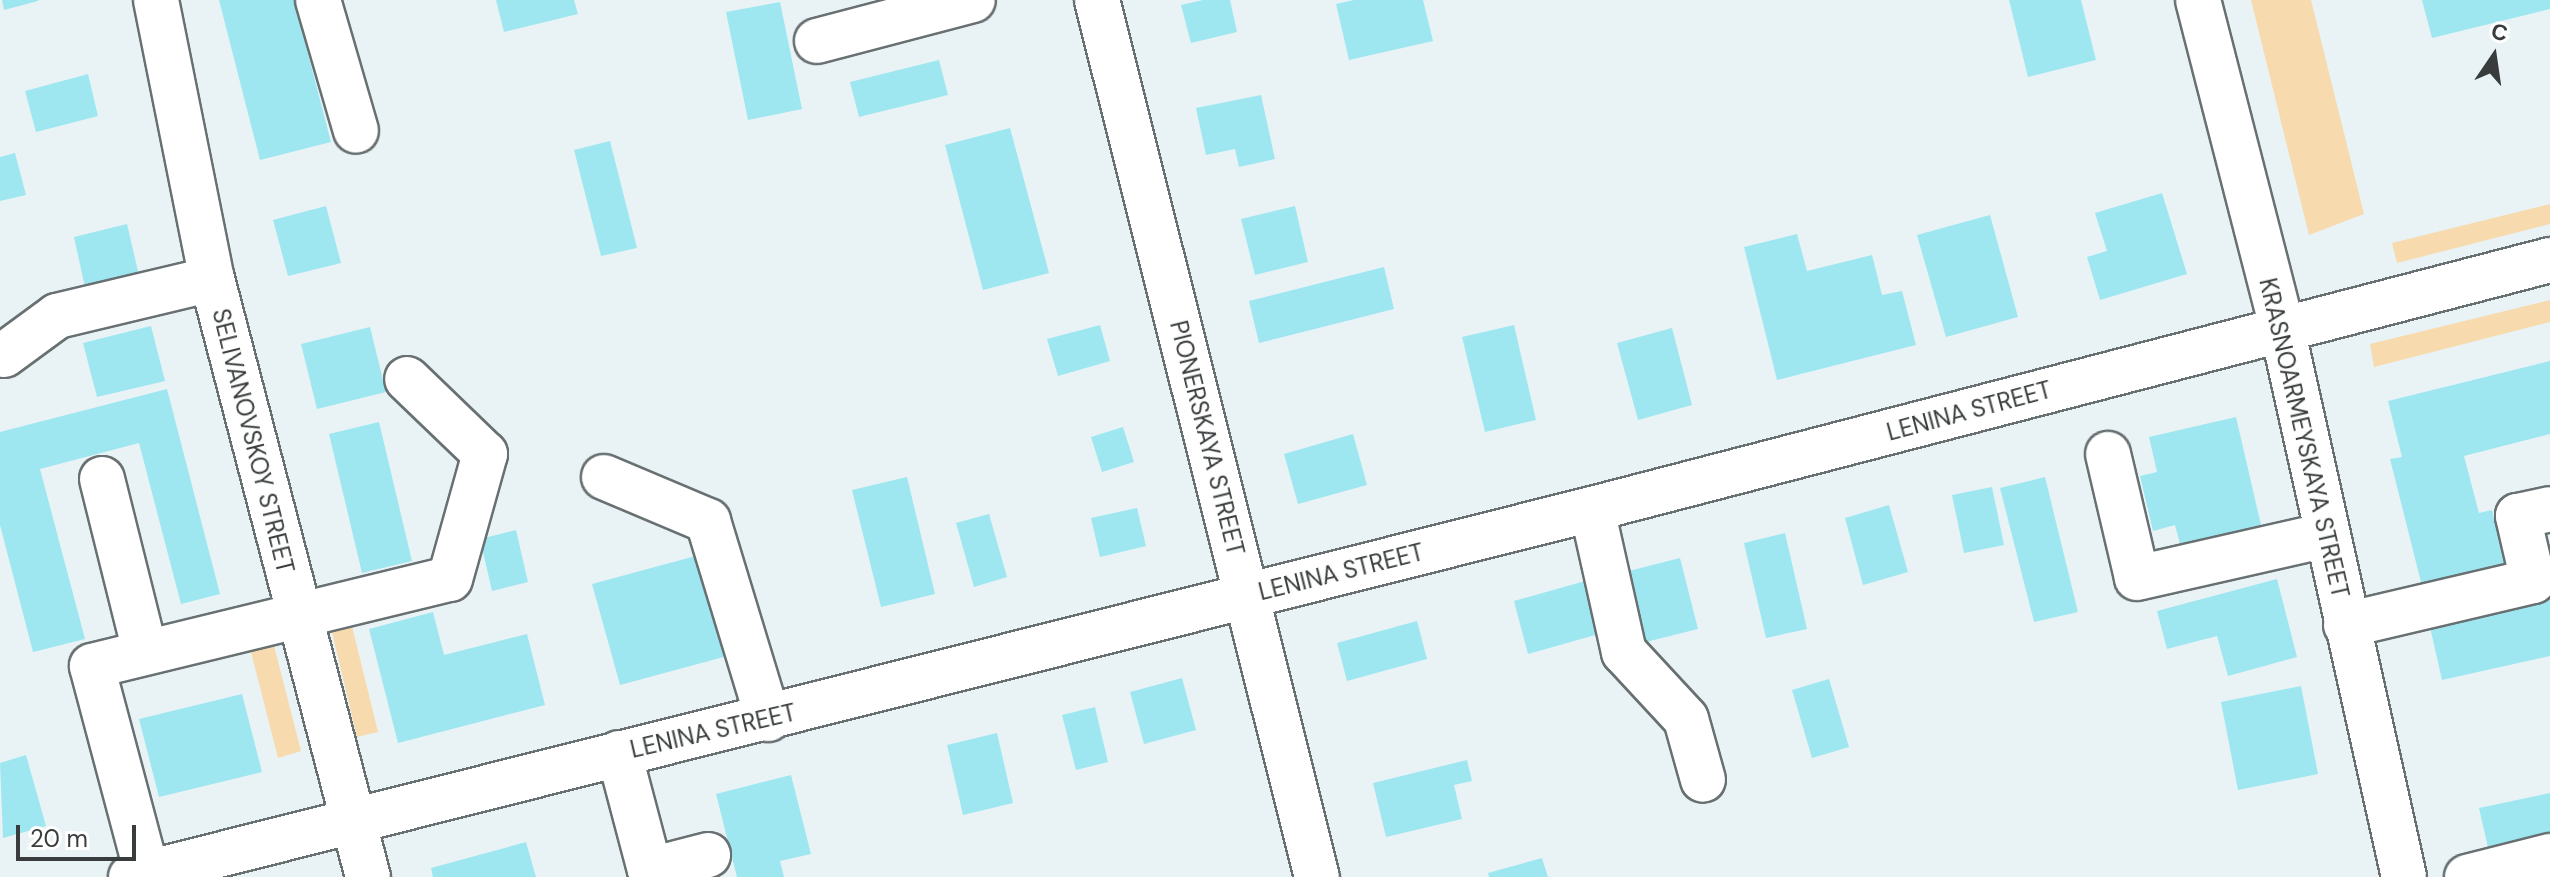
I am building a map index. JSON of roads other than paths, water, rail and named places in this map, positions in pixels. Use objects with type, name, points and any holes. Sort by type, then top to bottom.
[{"type":"street","name":"SELIVANOVSKOY STREET","points":[[156,0],[212,279],[298,615],[357,821],[368,877]]},
{"type":"street","points":[[318,0],[356,131]]},
{"type":"street","points":[[817,41],[973,0]]},
{"type":"street","name":"PIONERSKAYA STREET","points":[[1097,0],[1317,877]]},
{"type":"street","name":"KRASNOARMEYSKAYA STREET","points":[[2198,0],[2282,328],[2404,877]]},
{"type":"street","name":"LENINA STREET","points":[[139,875],[1592,509],[2550,260]]},
{"type":"street","points":[[4,355],[57,316],[212,279]]},
{"type":"street","points":[[139,875],[92,666],[450,579],[485,454],[407,379]]},
{"type":"street","points":[[2108,454],[2137,578],[2327,535]]},
{"type":"street","points":[[604,477],[708,521],[768,719]]},
{"type":"street","points":[[102,479],[145,652]]},
{"type":"street","points":[[1592,509],[1624,652],[1686,719],[1703,780]]},
{"type":"street","points":[[2346,625],[2533,581],[2518,516],[2550,509]]},
{"type":"street","points":[[619,753],[650,870],[708,855]]},
{"type":"street","points":[[2467,877],[2550,856]]}]
